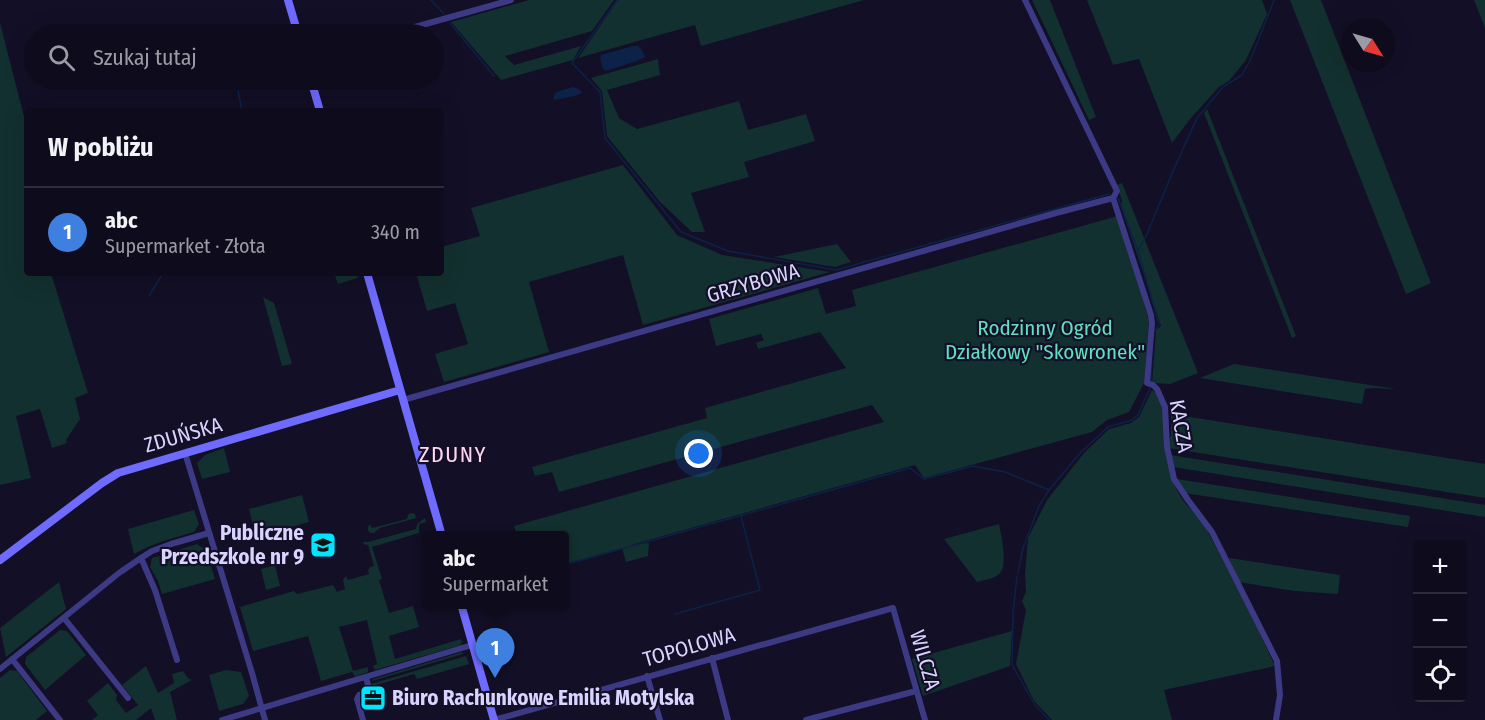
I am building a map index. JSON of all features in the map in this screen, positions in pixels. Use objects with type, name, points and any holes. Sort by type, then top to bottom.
[{"type":"street","points":[[288,0],[294,24]]},
{"type":"street","points":[[426,24],[511,0]]},
{"type":"street","name":"KACZA","points":[[1025,0],[1117,191],[1113,198],[1151,315],[1147,383],[1157,389],[1166,407],[1167,447],[1174,479],[1212,532],[1277,661],[1280,695],[1276,720]]},
{"type":"street","points":[[314,90],[319,108]]},
{"type":"street","name":"GRZYBOWA","points":[[402,399],[1113,198]]},
{"type":"street","points":[[368,276],[441,531]]},
{"type":"street","name":"ZDUŃSKA","points":[[0,560],[111,477],[128,470],[400,390]]},
{"type":"street","points":[[185,453],[265,720]]},
{"type":"street","points":[[0,669],[119,573],[141,558],[171,544],[209,533]]},
{"type":"street","points":[[141,558],[155,590],[177,660]]},
{"type":"street","name":"TOPOLOWA","points":[[494,720],[893,608]]},
{"type":"street","name":"WILCZA","points":[[893,608],[925,720]]},
{"type":"street","points":[[462,609],[494,720]]},
{"type":"street","points":[[64,618],[128,698]]},
{"type":"street","points":[[222,720],[472,645]]},
{"type":"street","points":[[712,658],[728,720]]},
{"type":"street","points":[[12,659],[60,720]]},
{"type":"street","points":[[647,676],[660,720]]},
{"type":"street","points":[[363,720],[357,699],[369,689],[366,677]]},
{"type":"street","points":[[806,720],[916,691]]},
{"type":"green space","points":[[529,0],[614,0],[592,31],[505,56],[514,65],[581,46],[573,60],[501,80],[451,22]]},
{"type":"green space","points":[[618,0],[864,0],[701,46],[695,25],[578,58]]},
{"type":"green space","points":[[1032,0],[1050,0],[1096,117],[1089,120]]},
{"type":"green space","points":[[1087,0],[1262,0],[1267,14],[1246,60],[1229,81],[1219,87],[1191,118],[1172,143],[1139,59],[1113,65]]},
{"type":"green space","points":[[1290,0],[1321,0],[1341,51],[1341,72],[1349,72],[1431,283],[1406,294]]},
{"type":"green space","points":[[1474,0],[1485,0],[1485,28]]},
{"type":"green space","points":[[0,23],[24,116],[24,276],[52,276],[88,393],[75,398],[80,419],[66,440],[67,443],[52,448],[40,409],[16,416],[31,478],[0,485]]},
{"type":"green space","points":[[658,59],[660,75],[607,90],[619,118],[637,129],[739,101],[748,130],[806,114],[815,141],[744,162],[749,177],[691,193],[705,232],[692,232],[660,202],[607,136],[602,91],[591,78]]},
{"type":"green space","points":[[1207,109],[1296,336],[1292,338],[1204,113]]},
{"type":"green space","points":[[623,165],[677,235],[722,255],[830,272],[643,325],[623,255],[529,282],[549,352],[444,382],[435,354],[468,344],[455,303],[427,311],[417,276],[444,276],[444,246],[480,236],[471,208]]},
{"type":"green space","points":[[1122,183],[1198,373],[1170,384],[1152,383],[1156,330],[1161,326],[1121,206],[1122,201],[1117,185]]},
{"type":"green space","name":"Rodzinny Ogród Działkowy \"Skowronek\"","points":[[1118,216],[1149,320],[1144,383],[1129,412],[1107,420],[1092,432],[924,478],[915,465],[631,545],[649,543],[648,556],[626,562],[622,548],[569,563],[569,531],[516,531],[514,526],[884,422],[872,405],[559,492],[552,472],[535,476],[532,467],[707,418],[705,408],[846,368],[820,332],[758,349],[756,343],[764,340],[761,334],[716,346],[709,319],[818,288],[826,314],[856,306],[852,290]]},
{"type":"green space","points":[[837,244],[851,262],[835,267],[774,257]]},
{"type":"green space","points":[[335,276],[358,276],[358,278],[338,284]]},
{"type":"green space","points":[[263,297],[274,303],[292,364],[282,366]]},
{"type":"green space","points":[[1234,364],[1396,389],[1365,389],[1362,404],[1200,378]]},
{"type":"green space","points":[[1152,390],[1161,402],[1163,410],[1166,455],[1174,485],[1182,499],[1207,530],[1275,666],[1164,690],[1172,720],[1052,720],[1034,701],[1016,664],[1026,610],[1022,601],[1026,592],[1028,538],[1047,500],[1084,453],[1109,429],[1131,423],[1139,417]]},
{"type":"green space","points":[[1171,414],[1485,464],[1485,498],[1168,448]]},
{"type":"green space","points":[[224,448],[230,472],[202,479],[197,463],[205,455]]},
{"type":"green space","points":[[1170,455],[1485,505],[1485,517],[1173,467]]},
{"type":"green space","points":[[1177,479],[1410,516],[1408,527],[1184,493]]},
{"type":"green space","points":[[302,495],[309,522],[256,537],[249,509]]},
{"type":"green space","points":[[194,510],[199,524],[194,532],[156,544],[134,554],[128,529]]},
{"type":"green space","points":[[411,513],[415,514],[416,518],[380,528],[374,533],[368,530],[370,524],[372,528],[407,519]]},
{"type":"green space","points":[[425,518],[426,522],[419,524],[419,533],[372,547],[389,613],[413,606],[419,627],[389,636],[395,659],[461,639],[461,645],[375,670],[373,666],[377,664],[367,620],[339,627],[353,671],[368,667],[368,672],[355,677],[352,672],[321,681],[308,636],[253,651],[240,607],[294,591],[297,594],[333,585],[337,592],[345,589],[343,580],[346,576],[348,580],[369,574],[368,570],[374,566],[368,545],[363,544],[364,542],[416,529],[417,524]]},
{"type":"green space","points":[[999,524],[1004,563],[1002,569],[995,577],[977,582],[944,539]]},
{"type":"green space","points":[[197,544],[206,550],[215,579],[162,594],[150,567],[152,558]]},
{"type":"green space","points":[[1229,558],[1340,575],[1338,594],[1294,591],[1239,582]]},
{"type":"green space","points":[[275,565],[280,586],[266,590],[261,569]]},
{"type":"green space","points":[[59,582],[66,609],[6,657],[0,628]]},
{"type":"green space","points":[[60,630],[67,631],[86,655],[45,690],[25,664],[26,657]]},
{"type":"green space","points":[[1012,631],[1010,666],[923,696],[912,659]]},
{"type":"green space","points":[[462,652],[463,654],[372,681],[373,679]]},
{"type":"green space","points":[[466,656],[469,664],[417,679],[414,674],[373,686],[371,684]]},
{"type":"green space","points":[[146,666],[158,693],[174,683],[172,674],[183,671],[192,680],[170,692],[177,720],[155,720],[151,708],[136,720],[92,720],[98,715],[87,701],[108,683],[117,695],[116,700],[126,713],[138,705],[122,685]]},
{"type":"green space","points":[[10,670],[17,671],[47,711],[36,720],[0,720],[0,678]]},
{"type":"green space","points":[[226,670],[241,672],[249,696],[243,704],[219,711],[209,675]]},
{"type":"water","points":[[638,46],[645,57],[606,71],[603,69],[601,55]]},
{"type":"water","points":[[573,87],[582,93],[554,100],[556,92]]},
{"type":"waterway","points":[[431,0],[444,14]]},
{"type":"waterway","points":[[617,0],[572,63],[600,92],[605,138],[681,232],[728,251],[836,270],[1109,194]]},
{"type":"waterway","points":[[1155,331],[1159,324],[1138,251],[1197,118],[1223,87],[1242,75],[1250,61],[1274,0]]},
{"type":"waterway","points":[[450,23],[494,76]]},
{"type":"waterway","points":[[238,90],[241,108]]},
{"type":"waterway","points":[[1118,198],[1138,251]]},
{"type":"waterway","points":[[149,296],[161,276]]},
{"type":"waterway","points":[[1151,381],[1152,353]]},
{"type":"waterway","points":[[1018,573],[1023,548],[1039,506],[1049,490],[1081,452],[1108,427],[1132,420],[1138,415],[1150,388]]},
{"type":"waterway","points":[[569,564],[910,468],[924,479],[973,466],[1005,472],[1049,490]]},
{"type":"waterway","points":[[675,614],[760,590],[741,516]]},
{"type":"waterway","points":[[1017,576],[1013,613],[1012,665],[1035,705],[1049,720]]},
{"type":"place","name":"Publiczne Przedszkole nr 9","points":[[323,545]]},
{"type":"place","name":"abc","points":[[495,678]]},
{"type":"place","name":"Biuro Rachunkowe Emilia Motylska","points":[[373,698]]},
{"type":"district","name":"ZDUNY","points":[[453,454]]}]
